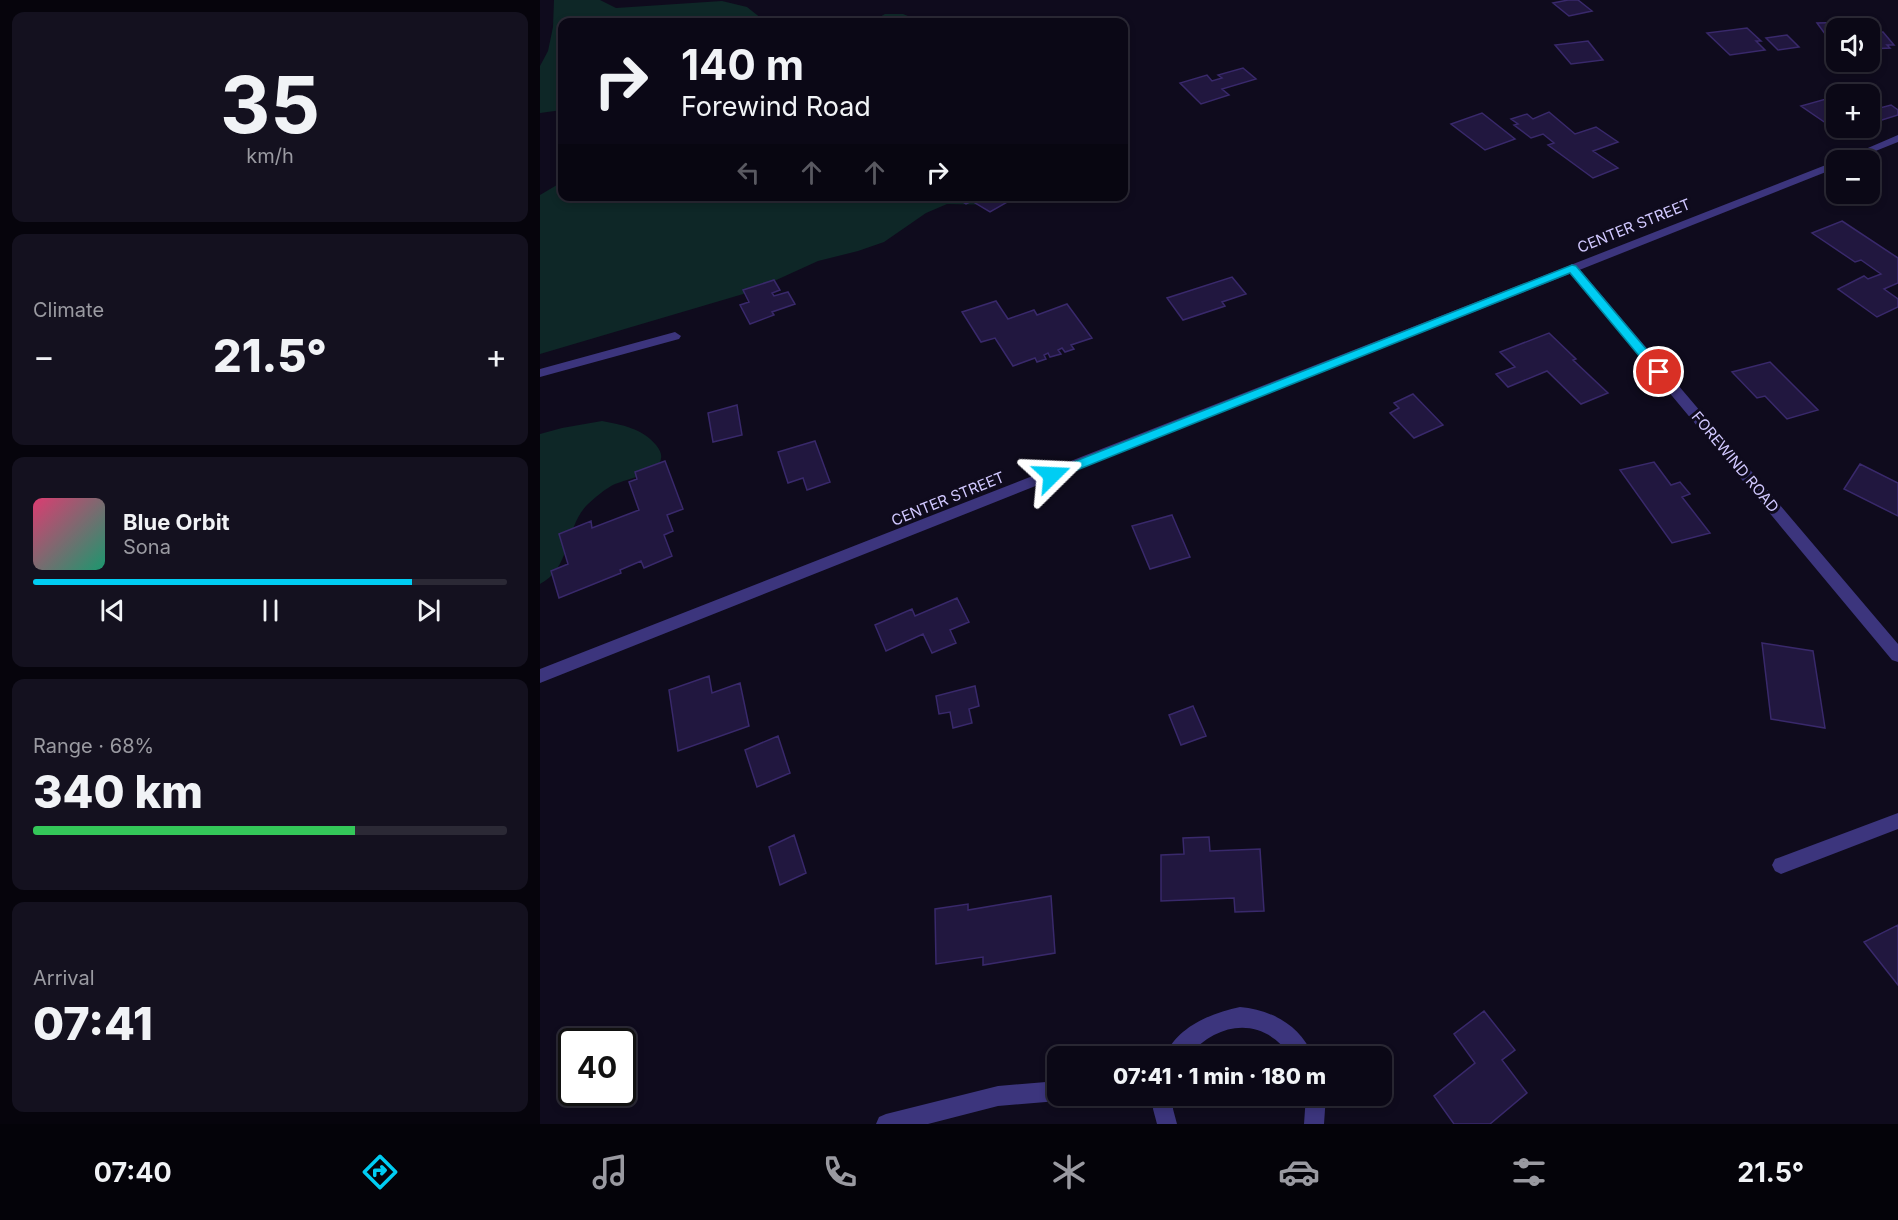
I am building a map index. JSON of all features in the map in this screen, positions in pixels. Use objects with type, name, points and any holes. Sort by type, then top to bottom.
[{"type":"street","points":[[1869,150],[1898,138]]},
{"type":"street","name":"CENTER STREET","points":[[540,676],[1826,168]]},
{"type":"street","name":"FOREWIND ROAD","points":[[1572,268],[1898,655]]},
{"type":"street","points":[[540,373],[675,336]]},
{"type":"street","points":[[1781,865],[1898,821]]},
{"type":"street","points":[[1182,1046],[1202,1028],[1222,1019],[1243,1017],[1263,1021],[1282,1032],[1297,1046]]},
{"type":"street","points":[[886,1124],[998,1096],[1047,1092]]},
{"type":"street","points":[[1163,1106],[1167,1124]]},
{"type":"street","points":[[1314,1124],[1315,1106]]},
{"type":"green space","points":[[554,0],[600,0],[616,8],[722,1],[747,7],[761,18],[558,18],[558,111],[540,113],[540,66],[548,51],[553,27]]},
{"type":"green space","points":[[885,14],[903,14],[913,18],[878,18]]},
{"type":"green space","points":[[558,184],[558,201],[1012,201],[1000,205],[947,204],[926,213],[884,242],[818,261],[750,292],[540,354],[540,195]]},
{"type":"green space","points":[[602,421],[631,428],[650,439],[661,454],[660,461],[649,472],[611,486],[586,506],[574,526],[563,558],[550,577],[540,584],[540,434]]},
{"type":"building","points":[[1578,0],[1592,11],[1569,16],[1553,3]]},
{"type":"building","points":[[1817,23],[1826,23],[1826,35]]},
{"type":"building","points":[[1747,28],[1761,41],[1756,41],[1765,50],[1730,55],[1707,33]]},
{"type":"building","points":[[1880,32],[1883,32],[1894,45],[1887,45],[1890,48],[1880,48]]},
{"type":"building","points":[[1787,35],[1799,47],[1778,50],[1766,38]]},
{"type":"building","points":[[1588,41],[1603,60],[1571,64],[1555,45]]},
{"type":"building","points":[[1243,68],[1256,79],[1222,89],[1229,95],[1201,104],[1180,83],[1207,75],[1212,81],[1222,78],[1218,75]]},
{"type":"building","points":[[1826,99],[1826,123],[1801,106]]},
{"type":"building","points":[[1891,105],[1898,110],[1898,115],[1880,121],[1880,108]]},
{"type":"building","points":[[1549,112],[1575,134],[1596,127],[1618,142],[1593,151],[1618,168],[1593,178],[1548,145],[1554,143],[1543,134],[1531,138],[1514,125],[1518,124],[1511,119],[1527,114],[1533,119]]},
{"type":"building","points":[[1482,113],[1515,139],[1485,150],[1451,124]]},
{"type":"building","points":[[972,201],[1009,201],[990,212]]},
{"type":"building","points":[[1842,221],[1898,258],[1898,283],[1884,289],[1898,299],[1898,307],[1877,317],[1838,289],[1864,276],[1868,279],[1881,274],[1861,260],[1855,262],[1812,233]]},
{"type":"building","points":[[1232,277],[1246,294],[1222,302],[1225,306],[1183,320],[1167,298]]},
{"type":"building","points":[[774,280],[780,290],[772,293],[774,296],[788,292],[795,304],[772,312],[774,315],[750,324],[740,305],[749,302],[743,290]]},
{"type":"building","points":[[996,301],[1008,319],[1034,310],[1037,315],[1067,304],[1092,338],[1071,345],[1074,349],[1065,352],[1062,348],[1058,350],[1061,354],[1050,357],[1048,353],[1044,355],[1046,359],[1037,362],[1035,358],[1013,366],[995,338],[981,342],[962,312]]},
{"type":"building","points":[[1549,333],[1576,359],[1573,360],[1608,393],[1581,404],[1547,371],[1508,387],[1496,374],[1515,367],[1500,352]]},
{"type":"building","points":[[1770,362],[1818,410],[1787,419],[1765,396],[1757,398],[1732,372]]},
{"type":"building","points":[[1413,394],[1443,425],[1414,438],[1390,413],[1399,408],[1394,403]]},
{"type":"building","points":[[737,405],[742,435],[713,442],[708,413]]},
{"type":"building","points":[[815,441],[830,482],[807,490],[803,478],[788,483],[778,452]]},
{"type":"building","points":[[665,461],[683,509],[667,515],[673,531],[664,535],[672,556],[644,568],[641,561],[620,570],[621,573],[559,598],[551,571],[568,564],[559,534],[591,521],[592,528],[639,510],[629,482],[637,479],[635,472]]},
{"type":"building","points":[[1654,462],[1671,485],[1680,482],[1690,494],[1682,497],[1710,533],[1672,543],[1620,470]]},
{"type":"building","points":[[1860,464],[1898,483],[1898,516],[1844,489]]},
{"type":"building","points":[[1172,515],[1190,557],[1150,569],[1132,526]]},
{"type":"building","points":[[957,598],[969,622],[950,630],[956,643],[932,653],[923,634],[886,651],[875,625],[912,609],[915,616]]},
{"type":"building","points":[[1762,643],[1813,651],[1825,728],[1771,719]]},
{"type":"building","points":[[709,676],[712,693],[740,683],[749,726],[678,751],[669,690]]},
{"type":"building","points":[[975,686],[979,706],[969,709],[972,723],[953,728],[950,712],[939,714],[936,696]]},
{"type":"building","points":[[1193,706],[1206,736],[1181,745],[1169,715]]},
{"type":"building","points":[[778,736],[790,773],[757,787],[745,750]]},
{"type":"building","points":[[794,835],[806,873],[780,885],[769,847]]},
{"type":"building","points":[[1209,837],[1210,851],[1260,849],[1264,911],[1235,912],[1234,898],[1161,901],[1161,855],[1184,854],[1183,838]]},
{"type":"building","points":[[1051,896],[1055,953],[983,965],[983,957],[936,964],[935,909],[968,904],[968,910]]},
{"type":"building","points":[[1898,925],[1898,985],[1864,942]]},
{"type":"building","points":[[1484,1011],[1515,1050],[1502,1060],[1527,1093],[1490,1124],[1454,1124],[1434,1096],[1475,1063],[1454,1034]]},
{"type":"route","points":[[1052,475],[1572,268],[1659,372]]}]
